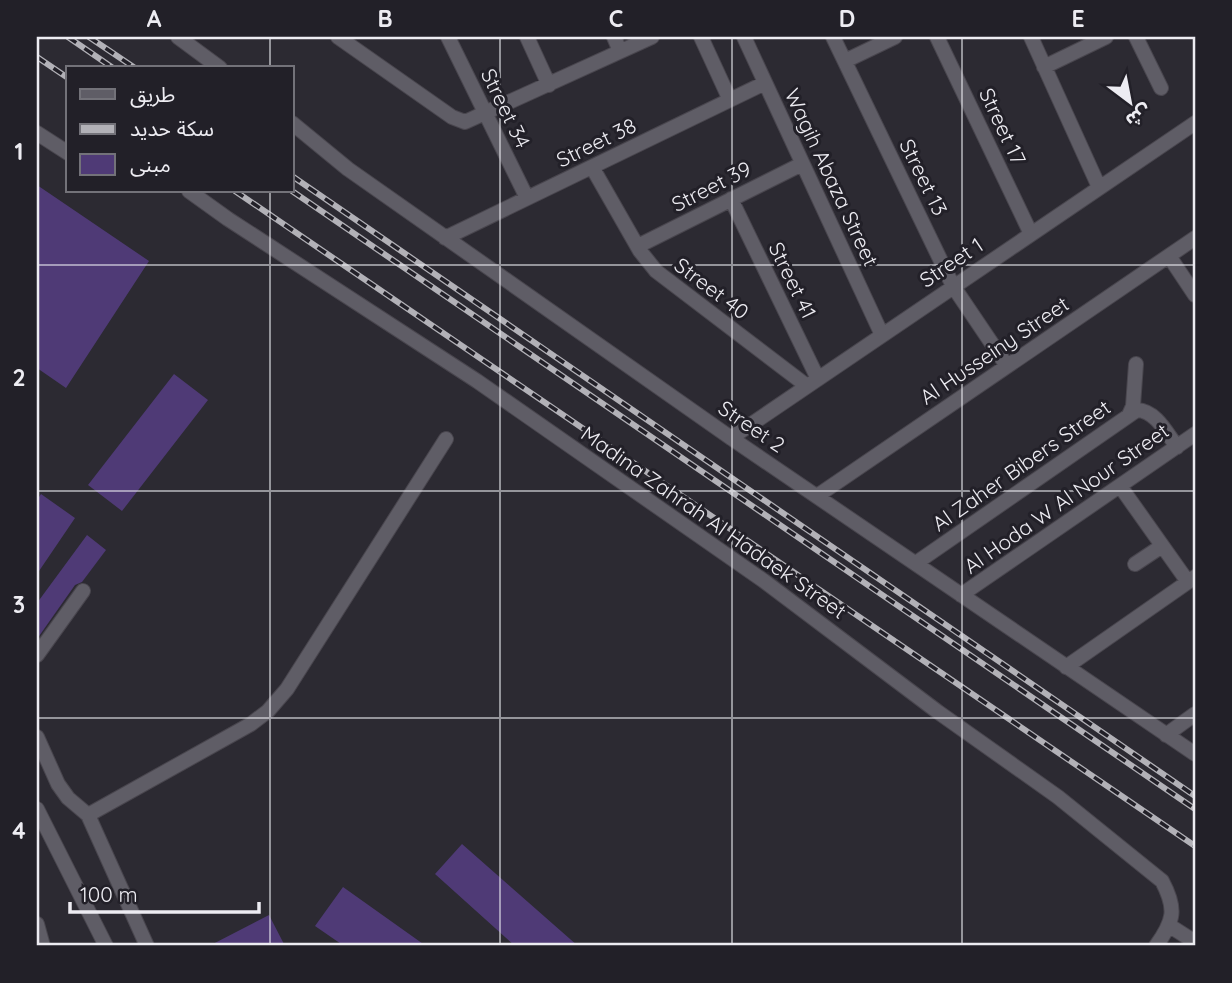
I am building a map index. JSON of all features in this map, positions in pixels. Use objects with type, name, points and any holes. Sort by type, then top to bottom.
[{"type":"street","points":[[178,37],[217,66]]},
{"type":"street","points":[[338,37],[458,120],[472,120],[652,37]]},
{"type":"street","points":[[358,37],[365,55]]},
{"type":"street","name":"Street 34","points":[[448,37],[527,198]]},
{"type":"street","points":[[527,37],[549,85]]},
{"type":"street","points":[[614,37],[620,51]]},
{"type":"street","points":[[701,37],[730,100]]},
{"type":"street","name":"Wagih Abaza Street","points":[[744,37],[882,335]]},
{"type":"street","name":"Street 13","points":[[834,37],[953,286],[1007,366]]},
{"type":"street","points":[[845,61],[895,37]]},
{"type":"street","name":"Street 17","points":[[937,37],[1031,234]]},
{"type":"street","points":[[1031,37],[1099,187]]},
{"type":"street","points":[[1044,67],[1106,37]]},
{"type":"street","points":[[1136,37],[1161,88]]},
{"type":"street","name":"Street 38","points":[[445,238],[765,83]]},
{"type":"street","name":"Street 1","points":[[731,438],[1195,123]]},
{"type":"street","name":"Street 2","points":[[294,125],[348,169],[731,438],[1195,754]]},
{"type":"street","points":[[37,133],[66,152]]},
{"type":"street","name":"Street 39","points":[[638,246],[802,163]]},
{"type":"street","name":"Street 40","points":[[592,167],[638,246],[666,281],[813,382]]},
{"type":"street","name":"Madina Zahrah Al Hadaek Street","points":[[190,192],[477,381],[731,558],[937,712],[1058,797],[1162,881],[1170,895],[1170,926]]},
{"type":"street","name":"Street 41","points":[[731,199],[813,382]]},
{"type":"street","name":"Al Husseiny Street","points":[[817,496],[1195,238]]},
{"type":"street","points":[[1169,256],[1195,295]]},
{"type":"street","points":[[1129,415],[1133,406],[1136,364]]},
{"type":"street","name":"Al Zaher Bibers Street","points":[[916,564],[1137,410],[1146,411],[1177,447]]},
{"type":"street","name":"Al Hoda W Al Nour Street","points":[[961,596],[1195,435]]},
{"type":"street","points":[[88,815],[251,724],[268,711],[287,689],[446,439]]},
{"type":"street","points":[[1066,667],[1192,580],[1162,545],[1120,486]]},
{"type":"street","points":[[1135,564],[1162,545]]},
{"type":"street","points":[[37,655],[83,591]]},
{"type":"street","points":[[1166,735],[1195,714]]},
{"type":"street","points":[[37,737],[58,784],[68,798],[88,815],[147,946]]},
{"type":"street","points":[[37,809],[106,946]]},
{"type":"street","points":[[37,924],[43,946]]},
{"type":"street","points":[[1156,946],[1170,926],[1195,942]]},
{"type":"building","points":[[37,185],[149,261],[66,388],[37,368]]},
{"type":"building","points":[[174,374],[208,400],[122,511],[88,485]]},
{"type":"building","points":[[41,494],[75,518],[37,574],[37,500]]},
{"type":"building","points":[[87,535],[106,550],[82,582],[75,585],[37,639],[37,603]]},
{"type":"building","points":[[462,844],[578,946],[515,946],[435,874]]},
{"type":"building","points":[[343,887],[426,946],[344,946],[315,926]]},
{"type":"building","points":[[269,915],[285,946],[209,946]]},
{"type":"railway","points":[[68,37],[110,66]]},
{"type":"railway","points":[[89,37],[132,66]]},
{"type":"railway","points":[[37,57],[66,77]]},
{"type":"railway","points":[[294,177],[1195,796]]},
{"type":"railway","points":[[236,192],[1195,846]]},
{"type":"railway","points":[[293,192],[1195,809]]}]
